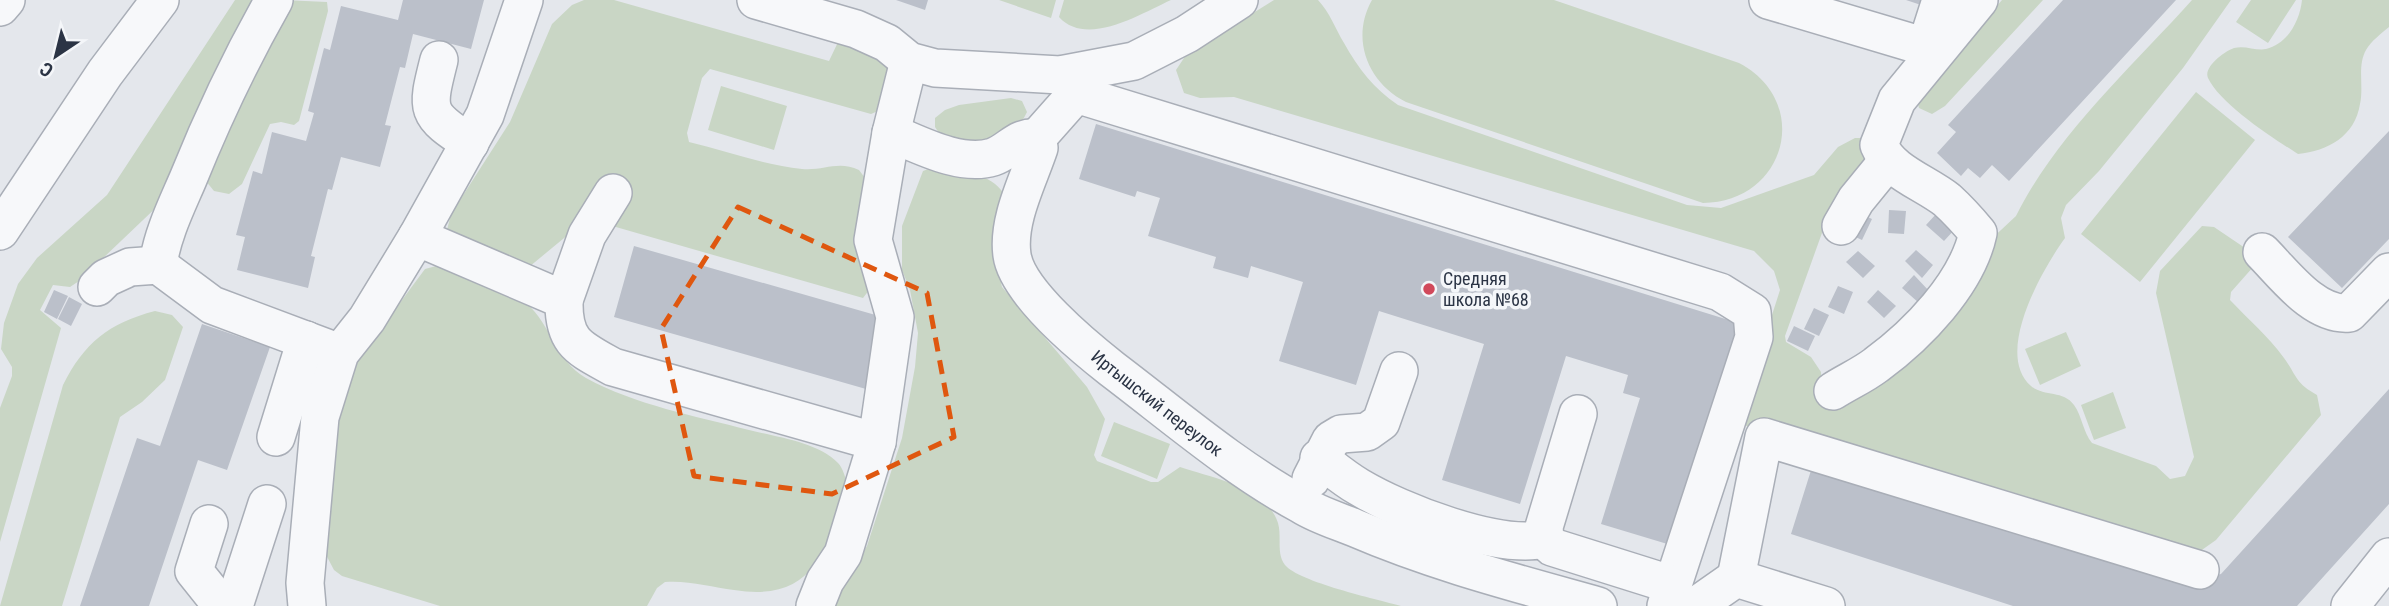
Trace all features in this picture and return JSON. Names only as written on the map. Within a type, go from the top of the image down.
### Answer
[{"type":"street","points":[[0,7],[6,0]]},
{"type":"street","points":[[0,230],[105,72],[160,0]]},
{"type":"street","points":[[158,265],[166,233],[210,125],[235,69],[274,0]]},
{"type":"street","points":[[276,437],[323,346],[367,319],[417,237],[470,143],[492,97],[524,0]]},
{"type":"street","points":[[757,0],[856,29],[887,43],[909,61],[954,71],[1060,75],[1101,70],[1134,61],[1187,34],[1239,0]]},
{"type":"street","points":[[1768,0],[1931,49]]},
{"type":"street","points":[[1931,49],[1941,0]]},
{"type":"street","points":[[1833,391],[1876,366],[1915,329],[1947,294],[1974,250],[1978,233],[1968,220],[1923,183],[1887,162],[1879,145],[1897,100],[1931,49],[1979,0]]},
{"type":"street","points":[[439,60],[430,102],[433,115],[439,123],[470,143]]},
{"type":"street","points":[[816,606],[825,581],[843,554],[877,442],[895,317],[873,240],[891,133],[909,61]]},
{"type":"street","points":[[891,133],[937,152],[975,159],[993,157],[1025,137],[1037,138],[1076,94],[1706,288],[1738,301],[1752,312],[1754,337],[1678,599]]},
{"type":"street","name":"Иртышский переулок","points":[[1037,138],[1039,148],[1012,227],[1012,257],[1022,278],[1052,317],[1094,355],[1248,472],[1303,506],[1447,564],[1598,606]]},
{"type":"street","points":[[1841,226],[1856,200],[1887,162]]},
{"type":"street","points":[[613,193],[587,235],[564,300],[563,326],[581,348],[613,367],[877,442]]},
{"type":"street","points":[[417,237],[564,300]]},
{"type":"street","points":[[2262,252],[2305,294],[2327,311],[2338,314],[2349,313],[2389,272]]},
{"type":"street","points":[[97,287],[106,278],[130,267],[158,265],[212,305],[323,346]]},
{"type":"street","points":[[307,606],[305,583],[320,417],[323,346]]},
{"type":"street","points":[[1303,506],[1319,458],[1331,440],[1341,434],[1376,428],[1381,422],[1399,372]]},
{"type":"street","points":[[1578,414],[1545,527],[1545,539],[1552,547],[1678,599],[1736,578],[1826,606]]},
{"type":"street","points":[[1736,578],[1764,437],[2200,570]]},
{"type":"street","points":[[1319,458],[1357,486],[1398,508],[1496,539],[1531,543],[1545,539]]},
{"type":"street","points":[[234,606],[267,505]]},
{"type":"street","points":[[209,524],[194,571],[222,606]]},
{"type":"street","points":[[2350,606],[2389,557]]},
{"type":"highlighted area","points":[[738,207],[927,293],[954,437],[832,494],[694,476],[661,329]]},
{"type":"green space","points":[[235,0],[267,0],[164,200],[79,281],[70,287],[53,285],[40,310],[61,328],[0,542],[0,408],[12,376],[12,367],[1,349],[4,323],[18,284],[37,258],[107,195]]},
{"type":"green space","points":[[283,0],[327,2],[328,11],[299,121],[294,125],[281,122],[270,124],[242,184],[229,194],[214,191],[205,180]]},
{"type":"green space","points":[[584,0],[614,0],[829,61],[840,38],[890,63],[878,111],[871,114],[710,69],[702,78],[687,133],[689,142],[774,164],[802,169],[844,166],[859,170],[865,178],[873,285],[863,298],[602,223],[575,229],[529,267],[449,239],[447,230],[451,214],[510,122],[552,24],[572,5]]},
{"type":"green space","points":[[999,0],[1056,0],[1051,18]]},
{"type":"green space","points":[[1064,0],[1171,0],[1115,25],[1084,29],[1071,26],[1059,17]]},
{"type":"green space","points":[[1274,0],[1318,0],[1361,69],[1381,92],[1398,105],[1687,205],[1721,208],[1814,175],[1838,147],[1855,138],[1866,138],[1874,155],[1827,219],[1785,336],[1786,342],[1811,357],[1821,372],[1822,397],[2016,216],[2052,157],[2096,103],[2192,0],[2231,0],[2183,68],[2099,171],[2066,205],[2061,218],[2065,238],[2045,269],[2026,310],[2017,353],[2021,371],[2031,386],[2070,400],[2077,409],[2092,443],[2156,466],[2170,479],[2185,476],[2194,457],[2156,293],[2160,271],[2202,226],[2214,227],[2248,250],[2254,266],[2231,292],[2230,300],[2272,343],[2300,383],[2317,395],[2321,415],[2216,540],[2199,552],[1744,425],[1740,415],[1780,290],[1774,271],[1754,251],[1234,97],[1200,98],[1184,93],[1176,70],[1186,55]]},
{"type":"green space","points":[[1372,0],[1554,0],[1739,63],[1762,80],[1776,101],[1782,124],[1780,147],[1770,169],[1754,186],[1731,198],[1703,203],[1406,102],[1382,84],[1366,58],[1363,30]]},
{"type":"green space","points":[[2002,0],[2043,0],[1945,106],[1932,114],[1919,108],[1917,100]]},
{"type":"green space","points":[[2251,0],[2296,0],[2268,43],[2236,22]]},
{"type":"green space","points":[[2302,0],[2389,0],[2389,27],[2371,43],[2363,56],[2360,104],[2352,125],[2338,140],[2329,145],[2298,154],[2235,110],[2214,88],[2207,74],[2216,60],[2234,48],[2266,49],[2281,42],[2296,23]]},
{"type":"green space","points":[[721,86],[787,106],[774,150],[708,130]]},
{"type":"green space","points":[[2196,92],[2255,140],[2140,282],[2081,234]]},
{"type":"green space","points":[[1011,98],[1022,101],[1027,112],[1012,131],[1001,136],[965,140],[941,136],[935,127],[935,118],[945,110],[959,105]]},
{"type":"green space","points":[[939,165],[984,177],[992,181],[1004,194],[994,250],[1002,287],[1087,387],[1105,419],[1094,455],[1097,461],[1151,482],[1158,482],[1180,467],[1251,492],[1272,511],[1278,523],[1280,550],[1285,565],[1306,578],[1401,606],[828,606],[867,546],[902,438],[915,367],[918,333],[910,290],[902,270],[902,226],[923,171]]},
{"type":"green space","points":[[440,265],[527,304],[542,321],[567,362],[586,378],[625,396],[666,409],[796,441],[830,456],[840,465],[847,483],[833,529],[814,565],[801,579],[784,588],[762,592],[665,582],[657,588],[647,606],[440,606],[342,576],[334,570],[324,551],[338,417],[359,358],[425,269]]},
{"type":"green space","points":[[155,311],[172,315],[183,327],[165,380],[142,402],[120,417],[62,606],[0,606],[63,385],[80,357],[100,337],[124,322]]},
{"type":"green space","points":[[2066,332],[2081,366],[2040,385],[2025,349]]},
{"type":"green space","points":[[2113,392],[2126,428],[2094,440],[2081,405]]},
{"type":"green space","points":[[1114,422],[1170,444],[1157,479],[1101,456]]},
{"type":"building","points":[[403,0],[484,0],[471,49],[413,34],[405,68],[400,67],[385,125],[391,126],[380,167],[341,157],[332,190],[328,189],[311,256],[315,257],[308,288],[237,270],[245,237],[236,235],[253,171],[262,174],[272,132],[306,141],[314,113],[308,111],[324,48],[330,50],[341,6],[398,20]]},
{"type":"building","points":[[896,0],[928,0],[925,10]]},
{"type":"building","points":[[1906,0],[1932,0],[1930,8]]},
{"type":"building","points":[[2063,0],[2176,0],[2009,181],[1992,165],[1980,178],[1968,168],[1961,176],[1937,153],[1956,132],[1948,125]]},
{"type":"building","points":[[1096,124],[1748,326],[1674,546],[1601,524],[1640,398],[1623,393],[1628,375],[1566,356],[1520,504],[1442,480],[1484,344],[1379,311],[1356,385],[1279,361],[1303,282],[1251,266],[1248,278],[1213,268],[1216,257],[1148,236],[1160,198],[1137,191],[1135,197],[1079,179]]},
{"type":"building","points":[[2389,131],[2389,239],[2342,288],[2288,237]]},
{"type":"building","points":[[1889,210],[1906,211],[1904,234],[1888,233]]},
{"type":"building","points":[[1857,212],[1872,219],[1862,240],[1847,233]]},
{"type":"building","points":[[1937,213],[1955,229],[1944,241],[1926,225]]},
{"type":"building","points":[[634,246],[886,318],[866,389],[614,317]]},
{"type":"building","points":[[1916,250],[1933,265],[1922,278],[1905,261]]},
{"type":"building","points":[[1858,251],[1875,266],[1863,278],[1846,262]]},
{"type":"building","points":[[1914,275],[1930,292],[1919,303],[1902,288]]},
{"type":"building","points":[[1838,286],[1853,292],[1844,314],[1828,307]]},
{"type":"building","points":[[54,290],[68,296],[57,319],[44,312]]},
{"type":"building","points":[[1878,290],[1896,306],[1884,318],[1867,302]]},
{"type":"building","points":[[69,297],[82,304],[71,326],[58,319]]},
{"type":"building","points":[[1814,308],[1829,315],[1819,336],[1804,329]]},
{"type":"building","points":[[202,324],[270,347],[227,470],[198,460],[149,606],[80,606],[137,438],[160,446]]},
{"type":"building","points":[[1794,326],[1815,336],[1808,351],[1787,341]]},
{"type":"building","points":[[2389,389],[2389,504],[2297,606],[2013,606],[1791,534],[1813,464],[2184,584],[2221,574]]},
{"type":"place","name":"Средняя школа №68","points":[[1429,289]]}]
